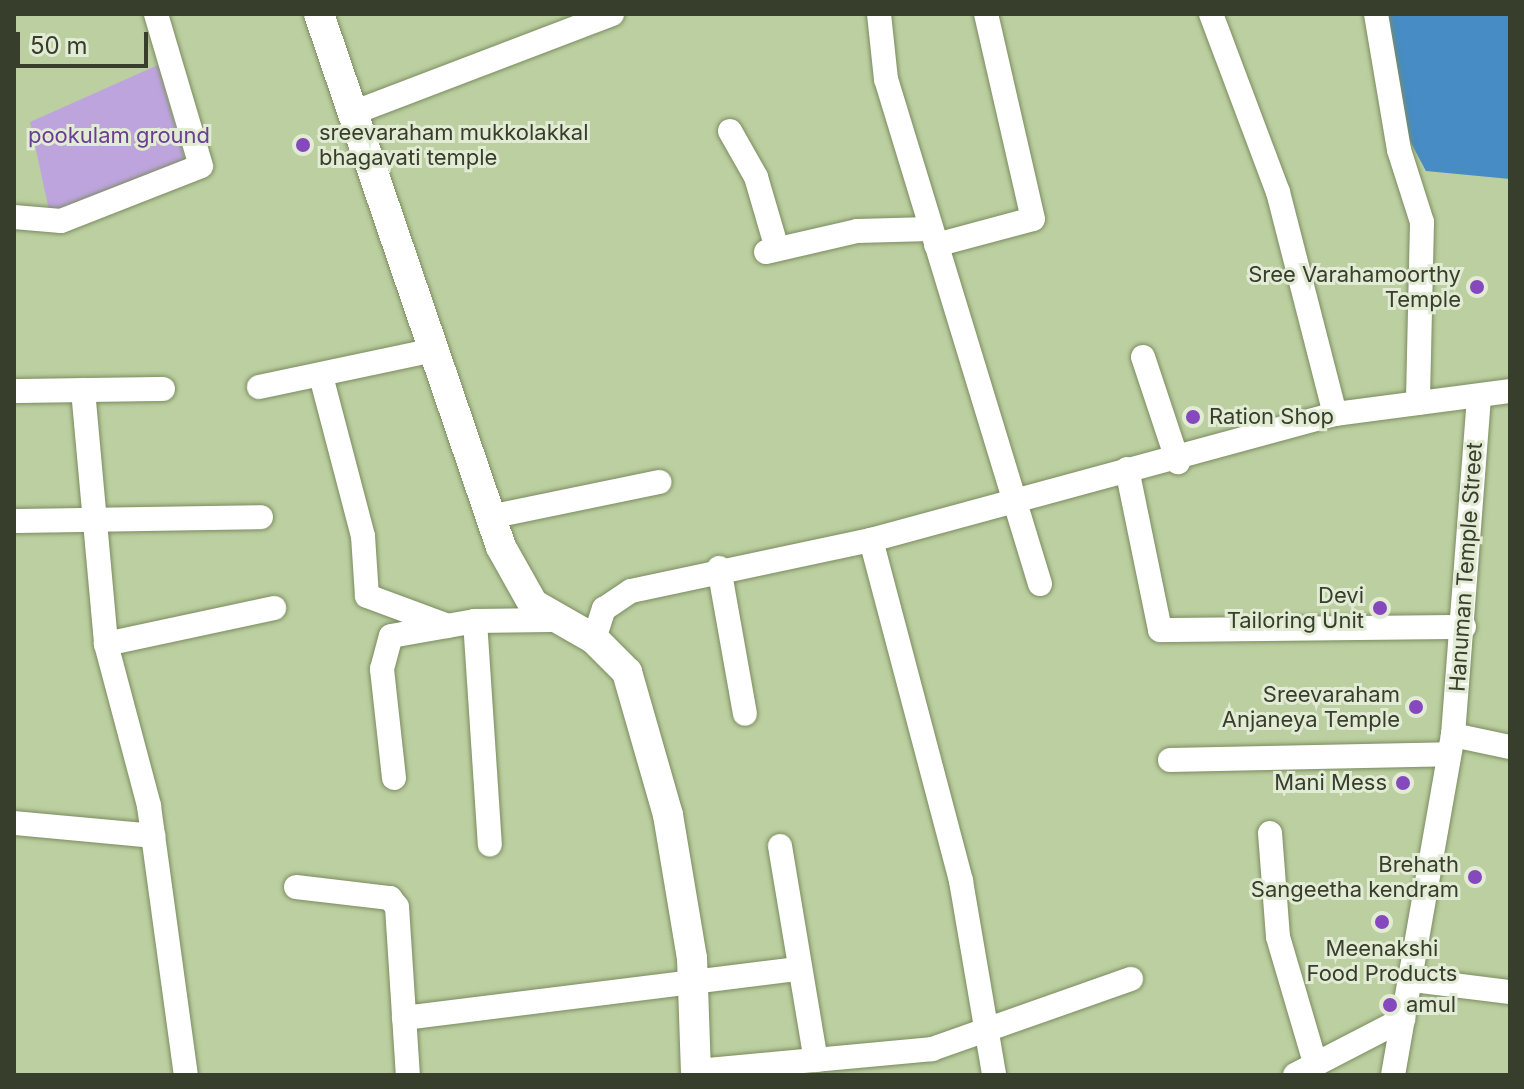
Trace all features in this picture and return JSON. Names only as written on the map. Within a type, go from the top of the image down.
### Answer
[{"type":"main road","points":[[319,14],[358,111],[489,517],[523,590],[550,620],[594,639],[615,655],[631,686],[668,815],[692,977],[696,1073]]},
{"type":"street","points":[[14,217],[61,221],[201,166],[156,14]]},
{"type":"street","points":[[358,111],[612,14]]},
{"type":"street","points":[[879,14],[886,79],[1040,584]]},
{"type":"street","points":[[730,131],[756,177],[772,250],[857,231],[933,237],[1033,219],[986,14]]},
{"type":"street","points":[[1211,14],[1278,192],[1335,414]]},
{"type":"street","points":[[1376,14],[1399,150],[1422,222],[1418,403]]},
{"type":"street","points":[[259,387],[434,350]]},
{"type":"street","points":[[1143,357],[1178,462]]},
{"type":"street","points":[[321,376],[363,536],[367,596],[448,626]]},
{"type":"street","points":[[14,391],[163,389]]},
{"type":"street","points":[[83,390],[106,644],[137,749],[153,836],[186,1075]]},
{"type":"street","points":[[594,639],[612,600],[719,568],[871,540],[1127,469],[1178,462],[1335,414],[1479,398],[1510,391]]},
{"type":"street","name":"Hanuman Temple Street","points":[[1393,1075],[1413,980],[1451,744],[1464,627],[1479,398]]},
{"type":"street","points":[[1127,469],[1160,630],[1464,627]]},
{"type":"street","points":[[489,517],[659,482]]},
{"type":"street","points":[[14,521],[261,517]]},
{"type":"street","points":[[871,540],[961,881],[994,1075]]},
{"type":"street","points":[[719,568],[745,714]]},
{"type":"street","points":[[106,644],[274,608]]},
{"type":"street","points":[[394,778],[385,646],[391,636],[475,621],[550,620]]},
{"type":"street","points":[[475,621],[490,844]]},
{"type":"street","points":[[1170,760],[1451,744],[1510,747]]},
{"type":"street","points":[[14,823],[153,836]]},
{"type":"street","points":[[1270,833],[1278,937],[1305,1069],[1403,1019]]},
{"type":"street","points":[[780,846],[798,969],[816,1060]]},
{"type":"street","points":[[296,887],[390,898],[408,1075]]},
{"type":"street","points":[[404,1018],[692,977],[798,969]]},
{"type":"street","points":[[696,1073],[932,1049],[1131,979]]},
{"type":"street","points":[[1413,980],[1510,992]]},
{"type":"green space","name":"pookulam ground","points":[[158,65],[186,164],[50,215],[30,122]]},
{"type":"water","points":[[1388,14],[1510,14],[1510,179],[1426,171],[1403,128]]},
{"type":"place","name":"sreevaraham mukkolakkal bhagavati temple","points":[[303,145]]},
{"type":"place","name":"Sree Varahamoorthy Temple","points":[[1477,287]]},
{"type":"place","name":"Ration Shop","points":[[1193,417]]},
{"type":"place","name":"Devi Tailoring Unit","points":[[1380,608]]},
{"type":"place","name":"Sreevaraham Anjaneya Temple","points":[[1416,707]]},
{"type":"place","name":"Mani Mess","points":[[1403,783]]},
{"type":"place","name":"Brehath Sangeetha kendram","points":[[1475,877]]},
{"type":"place","name":"Meenakshi Food Products","points":[[1382,922]]},
{"type":"place","name":"amul","points":[[1390,1005]]}]
